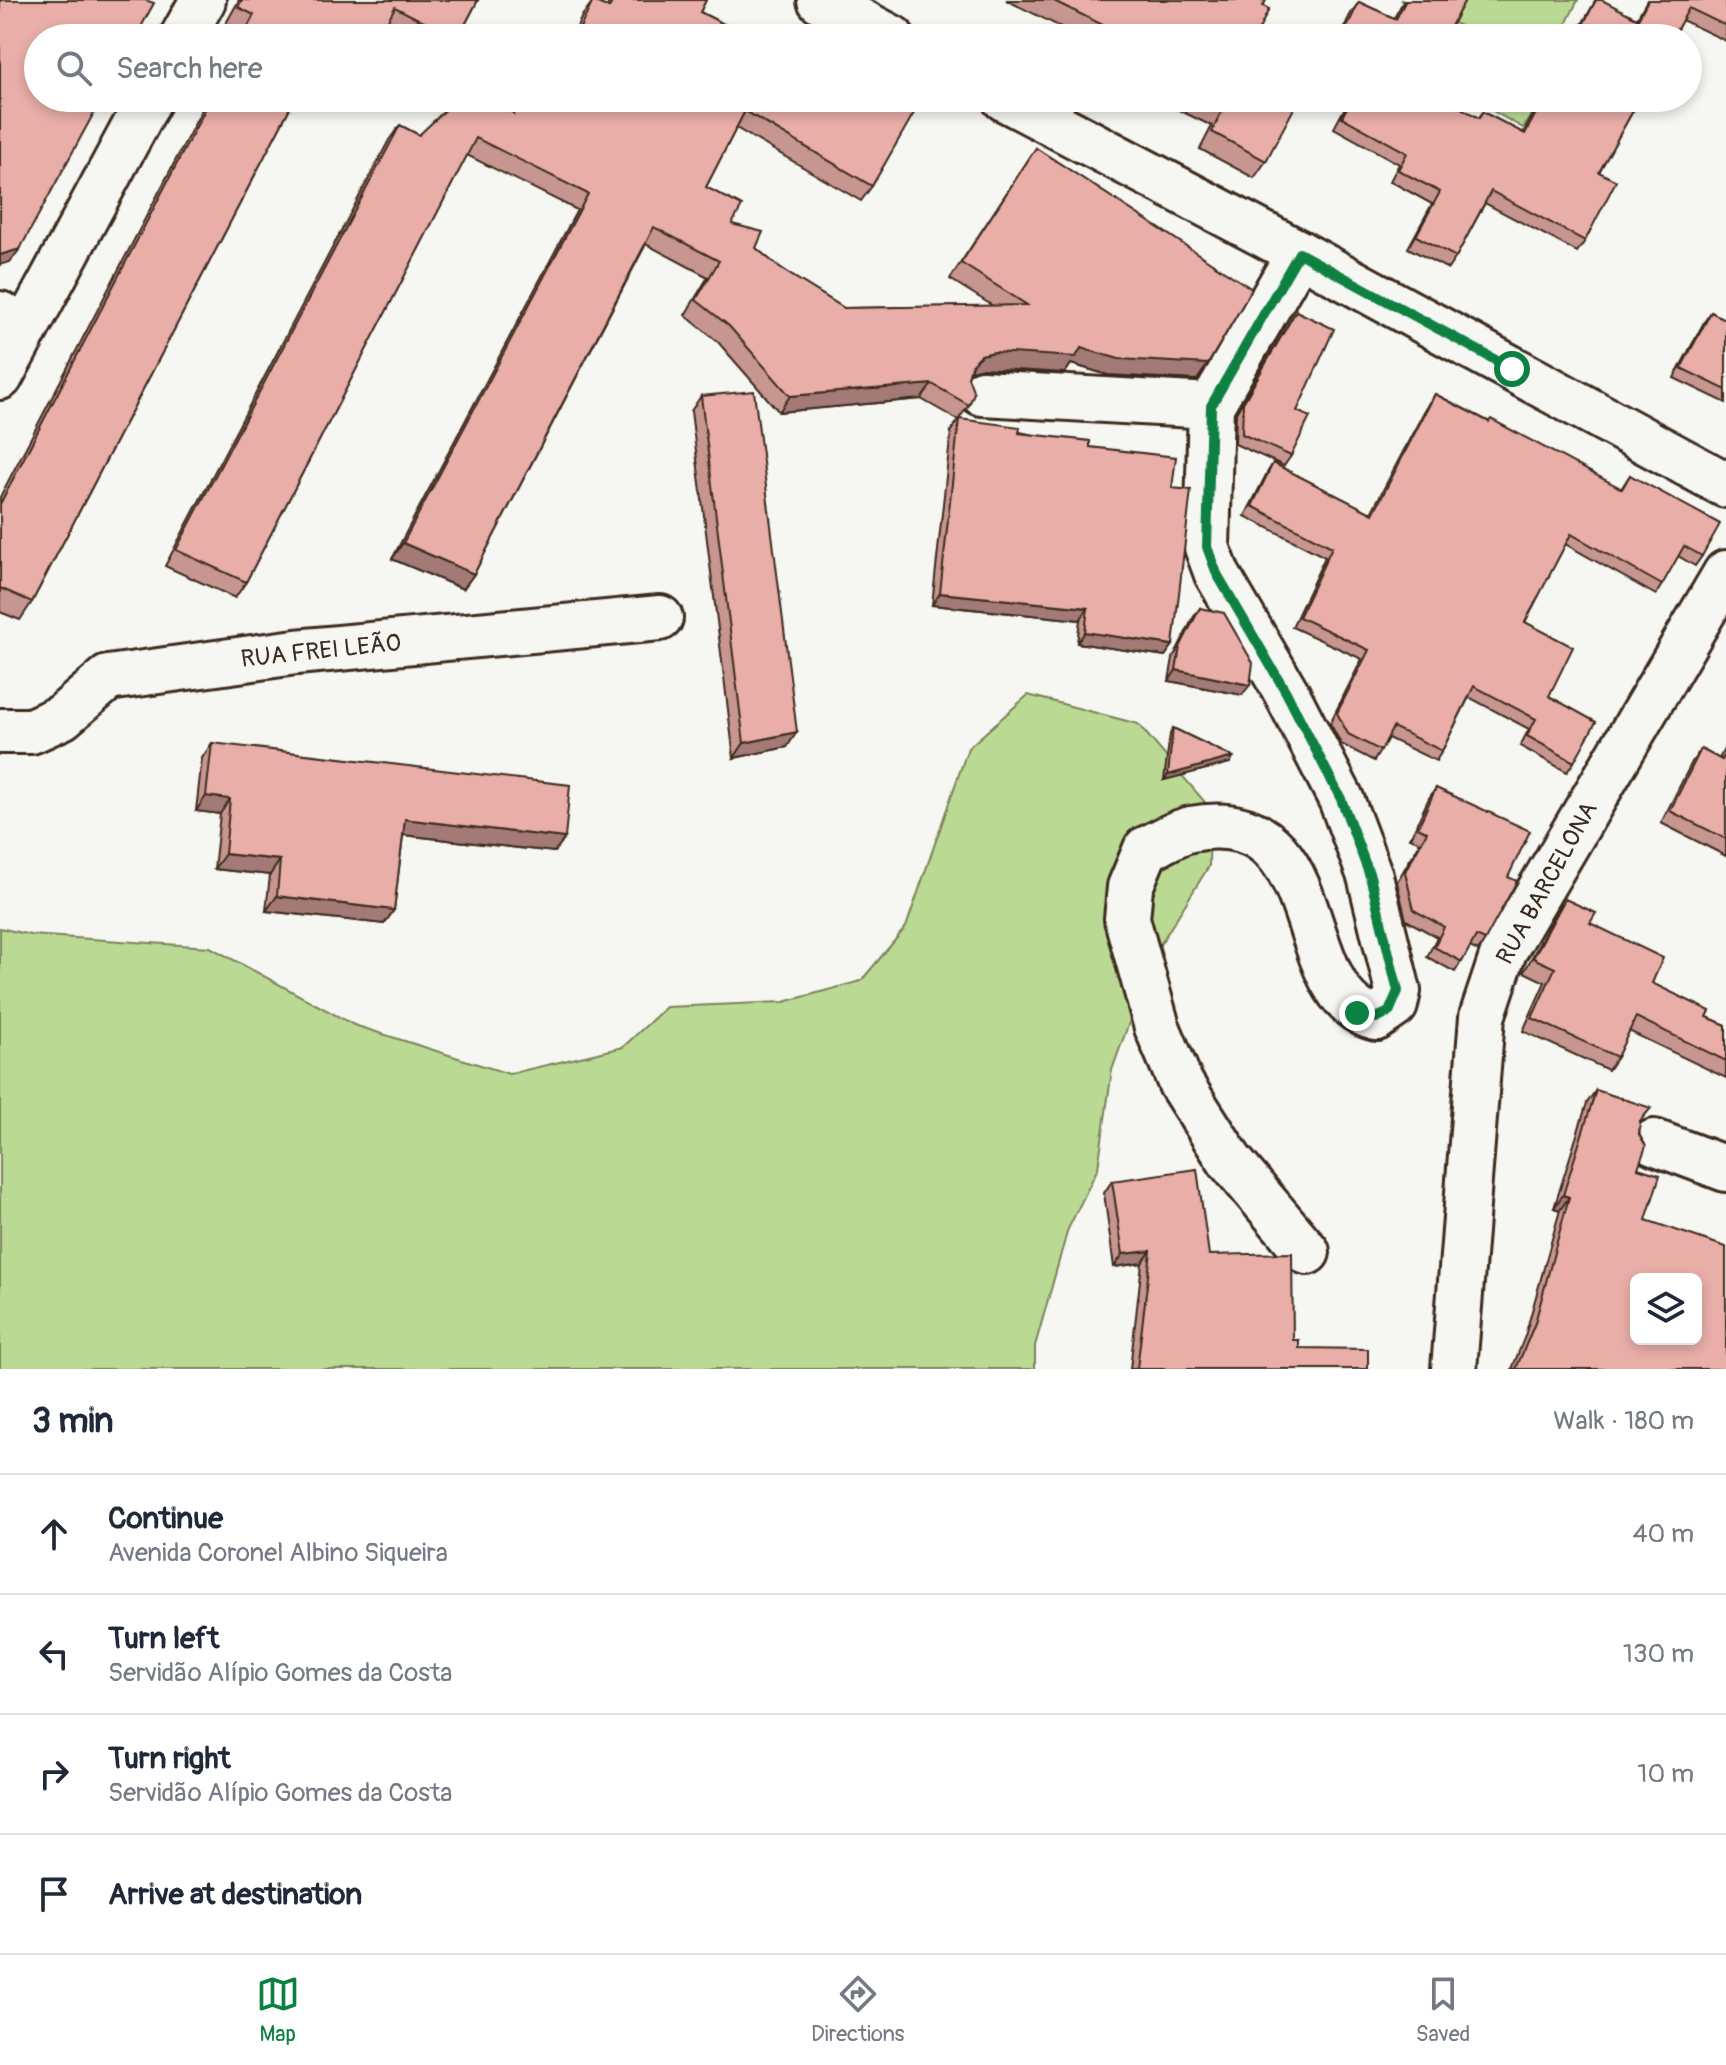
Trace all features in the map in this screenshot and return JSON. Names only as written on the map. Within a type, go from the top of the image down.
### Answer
[{"type":"street","points":[[190,24],[203,0]]},
{"type":"street","points":[[820,0],[865,24]]},
{"type":"street","points":[[0,377],[13,321],[141,112]]},
{"type":"street","points":[[1031,112],[1299,253],[1726,485]]},
{"type":"street","points":[[1299,253],[1211,406],[1207,547],[1217,574],[1286,692],[1341,799],[1370,876],[1398,991],[1395,1005],[1376,1018],[1357,1013],[1322,955],[1295,880],[1275,849],[1255,834],[1232,827],[1189,830],[1146,849],[1130,887],[1127,919],[1157,1027],[1181,1084],[1230,1161],[1307,1252]]},
{"type":"street","points":[[982,393],[1211,406]]},
{"type":"street","name":"RUA BARCELONA","points":[[1454,1369],[1482,1017],[1504,951],[1726,573]]},
{"type":"street","name":"RUA FREI LEÃO","points":[[0,731],[31,731],[62,717],[108,678],[296,652],[660,618]]},
{"type":"street","points":[[1654,1142],[1726,1169]]},
{"type":"green space","points":[[1400,0],[1578,0],[1566,24],[1456,24]]},
{"type":"green space","points":[[1495,112],[1533,112],[1523,128]]},
{"type":"green space","points":[[1028,695],[1138,724],[1210,808],[1209,866],[1153,956],[1112,1070],[1098,1168],[1068,1229],[1035,1346],[1035,1369],[0,1369],[0,928],[30,935],[210,947],[354,1025],[509,1074],[623,1047],[666,1007],[784,1002],[861,981],[906,927],[968,748]]},
{"type":"building","points":[[0,0],[145,0],[154,3],[143,24],[24,24],[24,112],[94,112],[20,249],[0,255]]},
{"type":"building","points":[[242,0],[478,0],[465,24],[428,24],[395,7],[386,24],[249,24],[254,15],[238,7]]},
{"type":"building","points":[[613,0],[706,0],[700,12],[724,24],[582,24],[593,1],[609,8]]},
{"type":"building","points":[[1052,0],[1266,0],[1263,6],[1269,9],[1262,24],[1101,24]]},
{"type":"building","points":[[1406,0],[1465,0],[1452,24],[1348,24],[1359,2],[1396,19]]},
{"type":"building","points":[[1596,0],[1602,0],[1638,19],[1648,0],[1726,0],[1726,26],[1689,8],[1680,24],[1583,24]]},
{"type":"building","points":[[204,112],[288,112],[32,602],[0,588],[0,504]]},
{"type":"building","points":[[443,112],[744,112],[706,187],[742,206],[732,224],[763,232],[756,248],[781,269],[844,308],[1027,305],[961,263],[1036,148],[1252,289],[1208,364],[1119,359],[1081,348],[1076,357],[994,352],[981,355],[972,364],[968,377],[974,393],[969,405],[932,384],[790,396],[729,326],[696,300],[719,261],[654,227],[474,574],[403,543],[588,194],[476,138],[246,582],[176,550],[400,125],[419,135]]},
{"type":"building","points":[[747,112],[915,112],[872,186]]},
{"type":"building","points":[[1222,112],[1292,112],[1266,161],[1212,132]]},
{"type":"building","points":[[1345,112],[1468,112],[1479,118],[1483,112],[1525,134],[1537,112],[1632,112],[1599,172],[1616,181],[1585,241],[1491,191],[1456,257],[1416,236],[1440,192],[1398,170],[1407,153],[1342,117]]},
{"type":"building","points":[[1296,311],[1334,329],[1297,411],[1310,417],[1291,456],[1242,434],[1243,403]]},
{"type":"building","points":[[1711,312],[1726,320],[1726,390],[1681,368]]},
{"type":"building","points":[[754,391],[797,732],[744,743],[701,396]]},
{"type":"building","points":[[1435,394],[1489,422],[1491,419],[1622,489],[1630,475],[1720,524],[1702,556],[1684,546],[1662,585],[1571,534],[1525,622],[1573,647],[1549,696],[1596,722],[1574,762],[1527,736],[1536,719],[1474,686],[1442,751],[1393,727],[1381,751],[1348,734],[1337,713],[1369,650],[1299,617],[1332,547],[1252,506],[1273,463],[1373,514]]},
{"type":"building","points":[[959,419],[1020,427],[1019,433],[1090,441],[1090,447],[1176,457],[1172,488],[1191,490],[1173,645],[1085,632],[1088,608],[940,593]]},
{"type":"building","points":[[1200,608],[1224,613],[1253,663],[1250,685],[1176,670],[1180,647]]},
{"type":"building","points":[[1173,728],[1233,757],[1168,775]]},
{"type":"building","points":[[212,743],[570,785],[565,838],[405,819],[394,910],[277,896],[280,860],[225,854],[230,799],[206,796]]},
{"type":"building","points":[[1701,749],[1722,760],[1726,751],[1726,839],[1670,811]]},
{"type":"building","points":[[1436,788],[1530,831],[1508,877],[1517,881],[1485,940],[1476,936],[1462,962],[1434,947],[1444,927],[1414,910],[1405,872],[1427,832],[1418,827]]},
{"type":"building","points":[[1565,899],[1596,913],[1590,923],[1663,958],[1652,983],[1710,1011],[1707,1017],[1726,1025],[1726,1061],[1636,1017],[1617,1057],[1532,1018],[1555,968],[1533,958]]},
{"type":"building","points":[[1596,1090],[1651,1108],[1640,1121],[1639,1134],[1646,1146],[1638,1168],[1660,1175],[1646,1220],[1726,1247],[1726,1369],[1516,1369],[1535,1323],[1569,1197],[1563,1195]]},
{"type":"building","points":[[1197,1169],[1209,1255],[1292,1253],[1293,1340],[1299,1340],[1299,1348],[1368,1349],[1368,1369],[1137,1369],[1151,1251],[1123,1254],[1112,1181]]},
{"type":"route","points":[[1357,1013],[1376,1018],[1389,1012],[1395,1005],[1398,991],[1370,876],[1341,799],[1286,692],[1217,574],[1207,547],[1211,406],[1299,253],[1512,369]]}]
